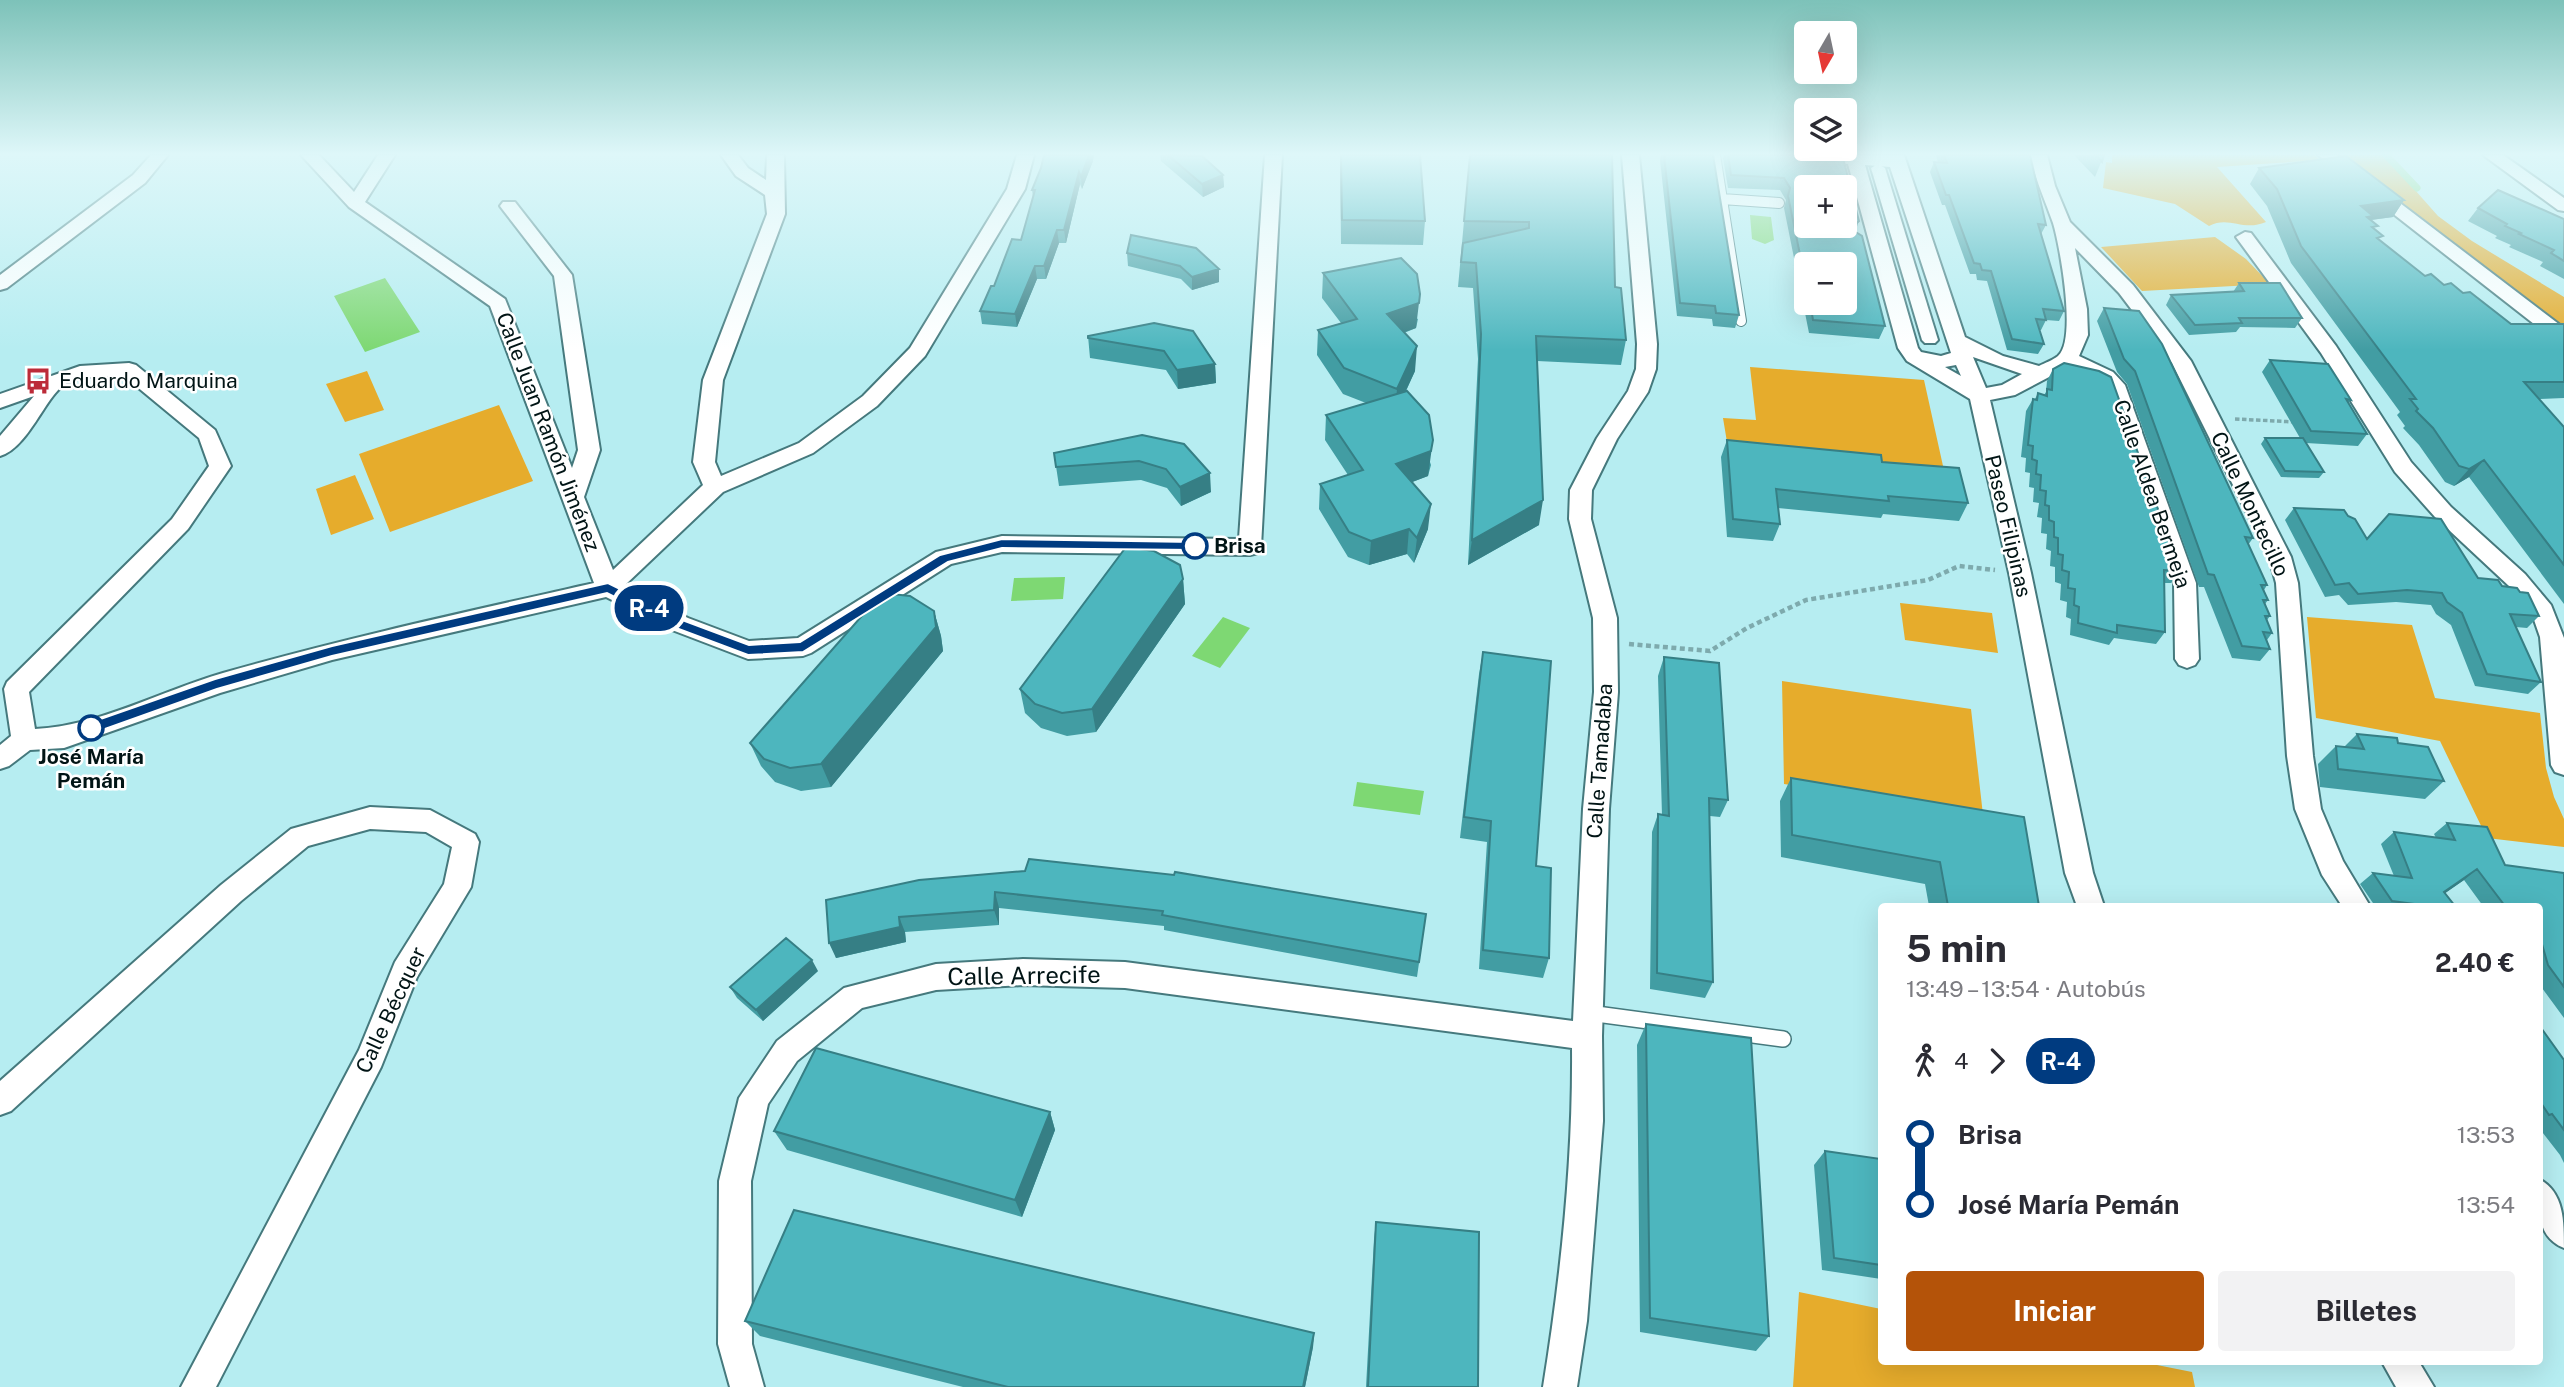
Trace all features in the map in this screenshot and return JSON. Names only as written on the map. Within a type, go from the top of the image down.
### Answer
[{"type":"street","points":[[0,284],[86,220]]},
{"type":"street","name":"Calle Juan Ramón Jiménez","points":[[379,220],[498,303],[608,588]]},
{"type":"street","points":[[520,220],[564,275],[589,450],[573,497]]},
{"type":"street","points":[[715,487],[704,462],[713,380],[774,220]]},
{"type":"street","points":[[0,759],[24,740],[64,738],[215,685],[332,651],[608,588],[715,487],[806,448],[870,401],[918,352],[997,220]]},
{"type":"street","points":[[608,588],[680,624],[748,650],[803,647],[944,558],[1002,544],[1250,547],[1270,220]]},
{"type":"street","name":"Calle Tamadaba","points":[[1560,1387],[1570,1321],[1588,1121],[1587,1024],[1596,808],[1606,692],[1606,642],[1596,574],[1580,519],[1581,490],[1607,438],[1638,392],[1646,369],[1647,344],[1636,220]]},
{"type":"street","points":[[1868,220],[1872,242],[1903,338],[1914,357],[1979,396],[2008,390],[2068,359],[2078,335],[2077,309],[2061,220]]},
{"type":"street","points":[[1894,220],[1930,340]]},
{"type":"street","name":"Paseo Filipinas","points":[[1917,220],[1960,349],[1979,396],[2020,573],[2079,873],[2090,903]]},
{"type":"street","points":[[2410,220],[2564,338]]},
{"type":"street","name":"Calle Montecillo","points":[[2063,224],[2126,289],[2171,346],[2280,557],[2287,583],[2300,756],[2308,809],[2332,867],[2355,903]]},
{"type":"street","points":[[2245,237],[2329,350],[2403,467],[2443,512],[2517,580],[2543,611],[2553,637],[2564,765]]},
{"type":"street","points":[[1914,357],[1941,362],[1960,349],[2040,373]]},
{"type":"street","name":"Calle Aldea Bermeja","points":[[2068,359],[2106,377],[2115,385],[2185,583],[2187,659]]},
{"type":"street","points":[[0,401],[80,372],[129,369],[208,435],[220,466],[180,524],[16,689],[24,740]]},
{"type":"street","points":[[0,449],[22,426],[57,380]]},
{"type":"street","name":"Calle Bécquer","points":[[0,1101],[230,893],[300,837],[370,818],[430,821],[466,842],[457,887],[405,971],[371,1056],[198,1387]]},
{"type":"street","name":"Calle Arrecife","points":[[747,1387],[734,1344],[735,1181],[754,1098],[787,1051],[854,997],[936,977],[1023,972],[1125,975],[1587,1024]]},
{"type":"street","points":[[2543,1201],[2564,1232]]},
{"type":"street","points":[[2401,1365],[2417,1387]]},
{"type":"lane","points":[[1725,220],[1741,321]]},
{"type":"lane","points":[[1587,1024],[1783,1039]]},
{"type":"path","points":[[2209,418],[2306,422]]},
{"type":"path","points":[[1606,642],[1710,650],[1747,628],[1806,600],[1928,580],[1959,566],[2020,573]]},
{"type":"shaded area","points":[[1750,220],[1771,220],[1774,240],[1765,244],[1752,239]]},
{"type":"shaded area","points":[[2199,220],[2264,220],[2266,222],[2250,225],[2223,222],[2209,226]]},
{"type":"shaded area","points":[[2421,220],[2443,220],[2472,241],[2564,297],[2564,330]]},
{"type":"shaded area","points":[[2215,237],[2246,259],[2270,284],[2142,291],[2101,247]]},
{"type":"shaded area","points":[[385,278],[420,332],[365,352],[334,296]]},
{"type":"shaded area","points":[[1750,367],[1924,380],[1945,475],[1729,454],[1723,418],[1756,420]]},
{"type":"shaded area","points":[[367,371],[384,410],[345,422],[326,384]]},
{"type":"shaded area","points":[[499,405],[533,481],[390,532],[359,454]]},
{"type":"shaded area","points":[[355,475],[374,519],[331,535],[316,489]]},
{"type":"shaded area","points":[[1065,577],[1063,599],[1011,601],[1014,578]]},
{"type":"shaded area","points":[[1900,603],[1992,613],[1998,653],[1905,640]]},
{"type":"shaded area","points":[[1223,617],[1250,628],[1220,668],[1192,656]]},
{"type":"shaded area","points":[[2307,617],[2412,625],[2435,698],[2540,713],[2546,768],[2554,797],[2564,819],[2564,847],[2487,838],[2440,741],[2316,718]]},
{"type":"shaded area","points":[[1782,681],[1971,709],[1983,815],[1784,784]]},
{"type":"shaded area","points":[[1357,782],[1424,791],[1420,815],[1353,806]]},
{"type":"shaded area","points":[[1799,1292],[1878,1308],[1878,1365],[2157,1365],[2192,1372],[2195,1387],[1793,1387]]},
{"type":"building","points":[[1027,220],[1067,220],[1064,230],[1057,230],[1044,266],[1035,266],[1015,314],[980,311],[991,286],[994,286],[1012,239],[1021,240]]},
{"type":"building","points":[[1342,220],[1425,220],[1425,221]]},
{"type":"building","points":[[1613,220],[1615,287],[1621,288],[1626,340],[1536,336],[1543,500],[1472,540],[1481,334],[1476,263],[1461,262],[1463,243],[1529,228],[1529,222],[1464,221]]},
{"type":"building","points":[[1671,220],[1724,220],[1739,315],[1716,313],[1715,306],[1680,303]]},
{"type":"building","points":[[1958,220],[2045,220],[2046,225],[2038,224],[2064,311],[2043,309],[2046,320],[2036,319],[2044,344],[2012,339],[1991,271],[1982,270],[1980,264],[1974,263]]},
{"type":"building","points":[[2290,220],[2370,220],[2378,226],[2372,227],[2383,236],[2377,238],[2425,276],[2431,274],[2444,285],[2451,283],[2463,293],[2470,292],[2511,324],[2564,324],[2564,382],[2524,382],[2564,427],[2564,565],[2484,460],[2469,469],[2459,466],[2433,428],[2416,411],[2418,409],[2410,399],[2416,399],[2301,246]]},
{"type":"building","points":[[2499,220],[2564,220],[2564,261],[2551,253],[2554,250],[2519,234],[2521,233],[2505,226],[2507,224]]},
{"type":"building","points":[[1857,233],[1862,236],[1885,326],[1813,320],[1812,315],[1857,315],[1857,252],[1799,252],[1797,238],[1857,238]]},
{"type":"building","points":[[1131,235],[1196,248],[1219,269],[1192,277],[1180,266],[1127,253]]},
{"type":"building","points":[[1401,258],[1417,274],[1420,294],[1419,303],[1387,314],[1417,346],[1397,389],[1344,368],[1318,330],[1357,319],[1323,273]]},
{"type":"building","points":[[2239,283],[2280,283],[2302,318],[2239,318],[2242,323],[2195,325],[2171,295],[2244,291]]},
{"type":"building","points":[[2104,308],[2139,311],[2162,344],[2253,538],[2245,537],[2267,585],[2261,585],[2268,600],[2263,600],[2270,616],[2265,616],[2272,633],[2263,632],[2270,649],[2242,646],[2214,575],[2208,574],[2135,371],[2124,359]]},
{"type":"building","points":[[1154,323],[1193,331],[1215,364],[1177,370],[1164,351],[1088,338]]},
{"type":"building","points":[[2270,360],[2328,364],[2351,400],[2346,399],[2367,434],[2311,431]]},
{"type":"building","points":[[2064,363],[2099,371],[2111,377],[2180,571],[2164,570],[2165,632],[2117,625],[2117,633],[2078,623],[2079,607],[2074,605],[2075,589],[2068,588],[2069,572],[2062,570],[2063,555],[2058,554],[2054,522],[2049,520],[2049,506],[2045,505],[2046,491],[2040,490],[2041,475],[2036,474],[2037,461],[2032,459],[2033,446],[2028,445],[2033,399],[2037,400],[2038,393],[2047,396],[2047,389],[2052,390],[2053,369]]},
{"type":"building","points":[[1407,391],[1429,415],[1433,440],[1431,451],[1396,464],[1431,504],[1417,538],[1409,529],[1371,541],[1349,532],[1320,484],[1363,470],[1326,415]]},
{"type":"building","points":[[1142,435],[1184,444],[1210,473],[1180,487],[1166,469],[1139,461],[1056,467],[1054,453]]},
{"type":"building","points":[[2265,438],[2303,438],[2324,472],[2285,471]]},
{"type":"building","points":[[1727,440],[1881,455],[1882,462],[1959,468],[1968,503],[1888,496],[1889,501],[1776,489],[1780,524],[1733,519]]},
{"type":"building","points":[[2294,508],[2344,510],[2348,516],[2355,519],[2367,539],[2389,514],[2441,519],[2478,578],[2498,580],[2502,586],[2528,593],[2539,616],[2510,614],[2541,682],[2487,674],[2462,613],[2447,602],[2442,593],[2407,590],[2358,594],[2349,583],[2335,585]]},
{"type":"building","points":[[1126,547],[1154,551],[1180,565],[1183,579],[1092,709],[1062,713],[1035,704],[1020,689]]},
{"type":"building","points":[[882,593],[910,596],[934,611],[936,627],[821,764],[790,768],[764,759],[750,743]]},
{"type":"building","points":[[1483,652],[1551,661],[1536,866],[1551,868],[1549,958],[1483,950],[1491,821],[1464,817]]},
{"type":"building","points":[[1664,657],[1719,663],[1728,800],[1709,798],[1713,982],[1657,973],[1658,814],[1669,816]]},
{"type":"building","points":[[2357,734],[2397,738],[2398,743],[2428,747],[2444,781],[2338,769],[2336,746],[2364,749]]},
{"type":"building","points":[[1791,778],[2024,817],[2038,903],[1947,903],[1940,862],[1792,835]]},
{"type":"building","points":[[2447,823],[2487,827],[2505,865],[2564,873],[2564,987],[2548,965],[2543,948],[2543,903],[2503,903],[2477,869],[2444,892],[2453,903],[2392,901],[2373,873],[2412,878],[2394,832],[2455,840]]},
{"type":"building","points":[[1029,859],[1174,875],[1175,872],[1426,914],[1419,962],[1162,915],[1163,911],[995,892],[994,910],[899,917],[900,927],[829,943],[826,900],[919,880],[1025,871]]},
{"type":"building","points":[[786,938],[812,960],[756,1010],[730,987]]},
{"type":"building","points":[[1646,1024],[1751,1038],[1769,1336],[1650,1318]]},
{"type":"building","points":[[2543,1031],[2564,1060],[2564,1130],[2552,1114],[2549,1115],[2543,1106]]},
{"type":"building","points":[[816,1048],[1050,1112],[1015,1200],[774,1131]]},
{"type":"building","points":[[1825,1151],[1878,1159],[1878,1265],[1834,1258]]},
{"type":"building","points":[[794,1210],[1314,1333],[1303,1387],[1008,1387],[745,1321]]},
{"type":"building","points":[[1376,1222],[1479,1232],[1478,1387],[1368,1387]]},
{"type":"bus line","name":"R-4","points":[[91,728],[215,685],[332,651],[608,588],[680,624],[748,650],[803,647],[944,558],[1002,544],[1195,546]]},
{"type":"place","name":"Eduardo Marquina","points":[[38,381]]},
{"type":"place","name":"Brisa","points":[[1195,546]]},
{"type":"place","name":"José María Pemán","points":[[91,728]]}]
